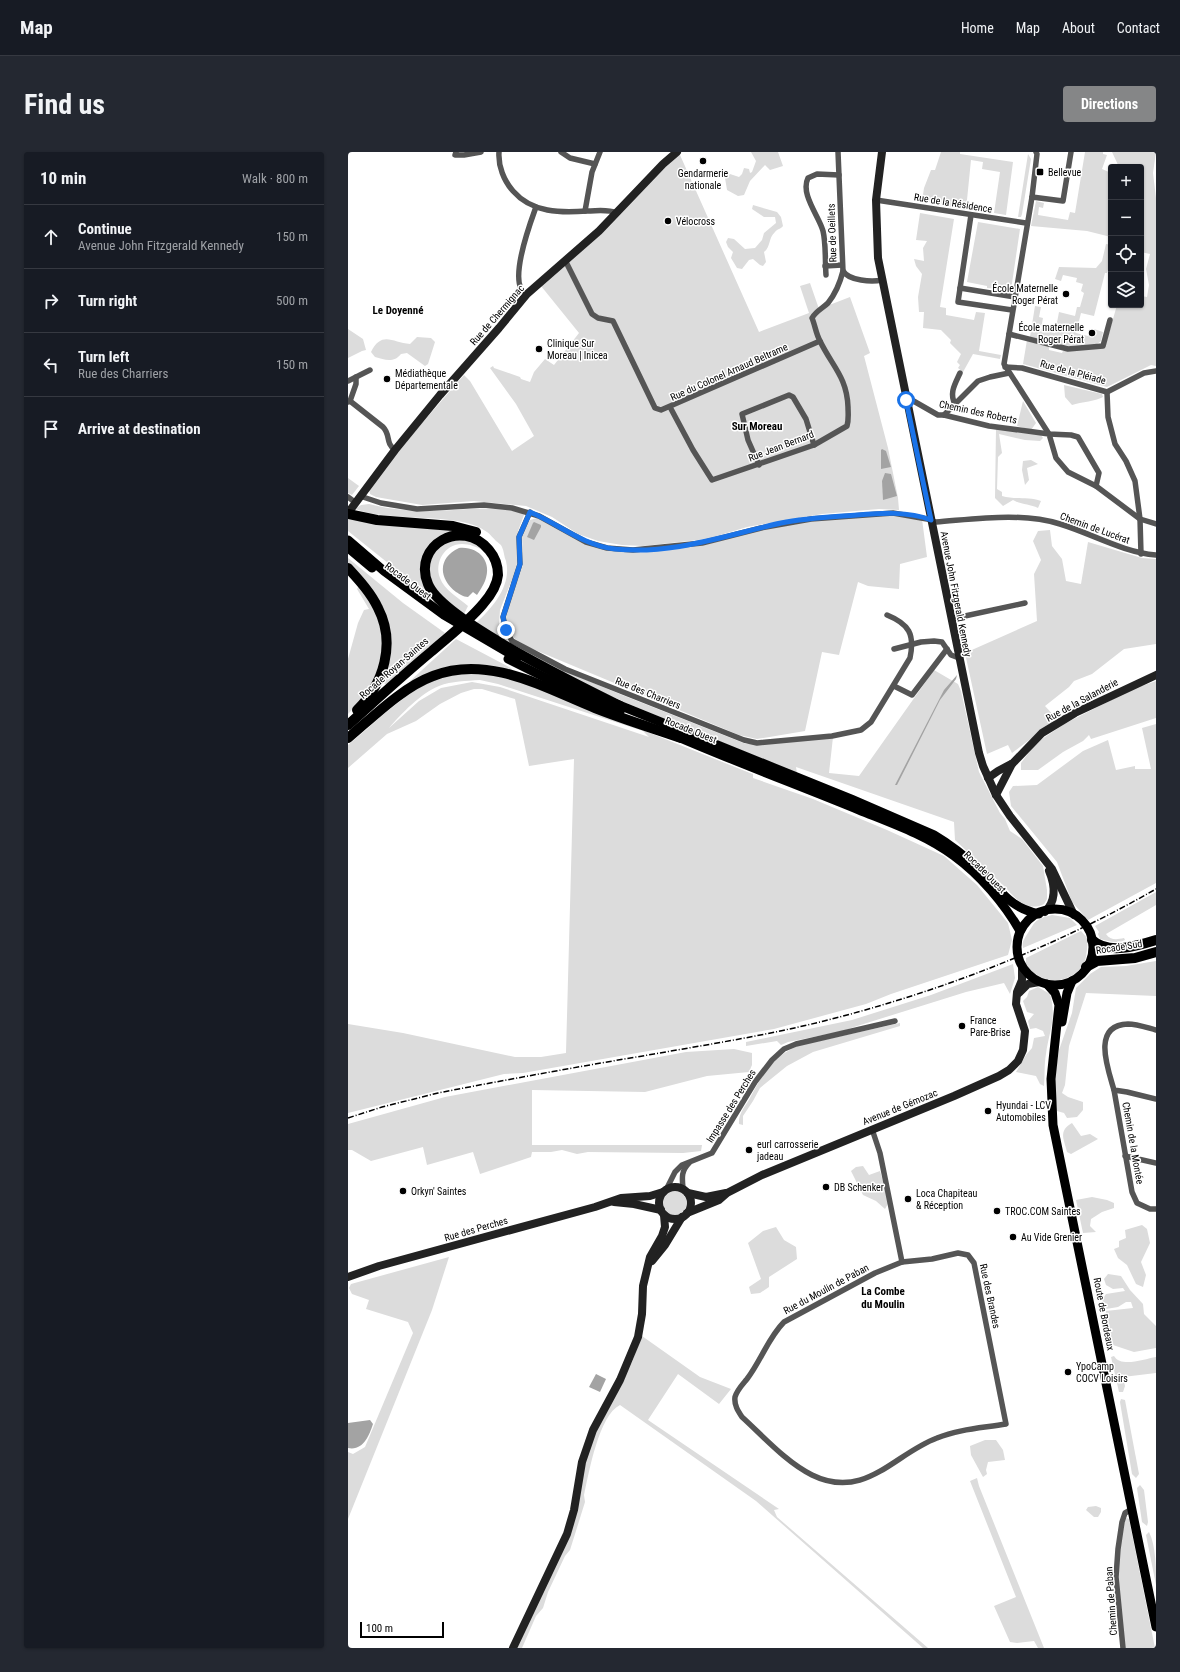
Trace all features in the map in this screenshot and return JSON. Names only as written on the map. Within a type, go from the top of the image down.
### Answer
[{"type":"highway","name":"Rocade Royan-Saintes","points":[[348,731],[475,621],[495,596],[502,582],[503,573],[501,561],[495,548],[486,539],[467,529],[453,526],[377,520],[354,508]]},
{"type":"highway","name":"Rocade Royan-Saintes","points":[[348,725],[456,630],[484,604],[494,587],[498,575],[496,561],[492,553],[480,541],[472,537],[458,535],[446,538],[437,544],[429,554],[425,565],[426,580],[431,591],[444,604],[481,637],[620,706]]},
{"type":"highway","points":[[348,568],[378,607],[385,627],[387,648],[386,659],[378,682],[359,707],[348,718]]},
{"type":"highway","points":[[348,738],[399,696],[416,685],[432,676],[450,670],[471,668],[498,671],[515,676],[614,715],[681,738]]},
{"type":"highway","name":"Rocade Sud","points":[[1092,940],[1096,943],[1111,948],[1133,946],[1156,940]]},
{"type":"highway","name":"Rocade Sud","points":[[1086,967],[1098,961],[1136,958],[1156,952]]},
{"type":"main road","name":"Rue de Chermignac","points":[[354,508],[395,450],[527,294],[599,231],[663,164],[677,152]]},
{"type":"main road","name":"Avenue John Fitzgerald Kennedy","points":[[882,152],[876,200],[877,240],[882,280],[959,658],[983,766],[996,795],[1010,816],[1052,869],[1075,916]]},
{"type":"main road","name":"Rocade Ouest","points":[[348,540],[442,617]]},
{"type":"main road","name":"Rocade Ouest","points":[[348,548],[398,589],[442,617],[481,637],[535,673],[572,691],[681,738],[894,825],[940,846],[966,866],[983,882],[1008,913],[1020,931]]},
{"type":"main road","name":"Rue de la Salanderie","points":[[989,781],[998,771],[1013,764],[1042,733],[1075,713],[1156,675]]},
{"type":"main road","name":"Rocade Ouest","points":[[620,706],[893,816],[947,843],[967,858],[1009,902],[1024,910],[1042,913]]},
{"type":"main road","points":[[996,795],[1013,764]]},
{"type":"main road","points":[[983,766],[998,771]]},
{"type":"main road","points":[[989,781],[1003,780]]},
{"type":"main road","name":"Avenue John Fitzgerald Kennedy","points":[[1038,850],[1050,874],[1054,888],[1053,901],[1042,913]]},
{"type":"main road","points":[[1061,910],[1075,916],[1084,924],[1092,940],[1093,948],[1091,958],[1086,967],[1072,981],[1060,985],[1032,982],[1025,986],[1016,999],[1022,980],[1022,968],[1017,944],[1020,931],[1026,922],[1042,913],[1061,910]]},
{"type":"main road","points":[[1022,968],[1043,983]]},
{"type":"main road","name":"Route de Bordeaux","points":[[1054,1050],[1065,1009],[1067,993],[1072,981]]},
{"type":"main road","name":"Route de Bordeaux","points":[[1043,983],[1055,993],[1059,1006],[1051,1079],[1053,1125],[1156,1627]]},
{"type":"main road","name":"Avenue de Gémozac","points":[[684,1215],[719,1200],[727,1193],[762,1175],[954,1096],[1009,1070],[1018,1061],[1023,1050],[1025,1031],[1017,1008],[1016,999]]},
{"type":"main road","points":[[513,1648],[567,1534],[574,1510],[582,1462],[588,1443],[628,1362],[638,1337],[642,1314],[643,1286],[648,1266],[650,1258],[662,1236],[665,1227],[659,1201],[665,1190],[678,1187],[685,1191],[691,1203],[665,1245],[648,1266]]},
{"type":"main road","name":"Rue des Perches","points":[[348,1276],[621,1198],[650,1196],[665,1190]]},
{"type":"main road","name":"Avenue de Gémozac","points":[[685,1191],[706,1197],[727,1193]]},
{"type":"main road","name":"Rue des Perches","points":[[610,1202],[634,1204],[662,1212]]},
{"type":"main road","points":[[662,1212],[673,1218],[684,1215]]},
{"type":"street","points":[[456,153],[464,155],[481,152]]},
{"type":"street","points":[[499,152],[501,170],[509,186],[523,200],[536,207],[559,212],[606,210],[617,213]]},
{"type":"street","points":[[561,152],[570,158],[595,164]]},
{"type":"street","points":[[585,211],[590,183],[600,152]]},
{"type":"street","name":"Rue de Oeillets","points":[[838,152],[843,271],[848,277],[876,281],[882,280]]},
{"type":"street","points":[[1032,197],[1063,201],[1071,152]]},
{"type":"street","points":[[1005,367],[1004,364],[1012,310],[1026,223],[1032,197],[1038,153]]},
{"type":"street","points":[[826,275],[823,230],[811,203],[806,183],[808,178],[817,174],[839,175]]},
{"type":"street","name":"Rue de la Résidence","points":[[876,200],[1026,223]]},
{"type":"street","points":[[527,294],[524,293],[521,287],[520,265],[525,238],[536,207]]},
{"type":"street","points":[[971,215],[958,302],[1012,310]]},
{"type":"street","name":"Rue du Colonel Arnaud Beltrame","points":[[565,260],[592,314],[598,318],[613,321],[655,408],[661,410],[820,341]]},
{"type":"street","points":[[825,266],[842,265]]},
{"type":"street","name":"Rue Jean Bernard","points":[[670,407],[693,450],[712,480],[814,445],[847,426],[848,399],[844,385],[838,370],[820,341],[812,318],[814,314],[828,303],[837,291],[843,271]]},
{"type":"street","points":[[960,288],[1015,297]]},
{"type":"street","points":[[1009,334],[1068,349],[1103,346],[1110,320]]},
{"type":"street","name":"Chemin des Roberts","points":[[1005,367],[1049,434],[1056,458],[1068,472],[1096,486],[1140,519],[1156,524]]},
{"type":"street","name":"Rue de la Pléiade","points":[[1005,367],[1022,368],[1107,392],[1144,373],[1156,372]]},
{"type":"street","points":[[348,380],[370,370]]},
{"type":"street","points":[[955,404],[952,398],[952,393],[960,373]]},
{"type":"street","points":[[944,415],[978,381],[1009,373]]},
{"type":"street","points":[[356,377],[356,384],[349,402],[386,430],[389,445],[395,450]]},
{"type":"street","points":[[1107,392],[1108,417],[1115,444],[1126,461],[1135,482],[1140,519],[1141,554]]},
{"type":"street","points":[[759,465],[748,440],[742,414],[790,395],[793,397],[806,418],[814,445]]},
{"type":"street","name":"Chemin des Roberts","points":[[906,400],[910,399],[938,415],[944,415],[989,426],[1078,437],[1099,473],[1096,486]]},
{"type":"street","name":"Chemin de Lucérat","points":[[348,497],[354,508],[381,503],[412,508],[484,505],[512,508],[530,512],[586,542],[608,548],[633,550],[680,547],[761,528],[811,519],[893,513],[936,522],[995,518],[1030,518],[1060,524],[1141,554],[1156,555]]},
{"type":"street","name":"Rue des Charriers","points":[[530,512],[519,537],[520,564],[503,617],[506,630],[512,641],[565,668],[744,740],[757,743],[832,736],[861,730],[871,722],[894,686],[910,658],[912,644]]},
{"type":"street","points":[[951,619],[1025,603]]},
{"type":"street","points":[[887,615],[903,623],[908,629],[912,644]]},
{"type":"street","points":[[894,649],[912,644],[934,641],[942,642],[951,655],[959,658]]},
{"type":"street","points":[[894,686],[912,695],[946,649]]},
{"type":"street","name":"Impasse des Perches","points":[[665,1190],[675,1172],[682,1165],[712,1153],[755,1082],[772,1060],[784,1049],[796,1044],[895,1021]]},
{"type":"street","name":"Chemin de la Montée","points":[[1156,1030],[1129,1024],[1118,1026],[1109,1031],[1104,1043],[1132,1192],[1137,1203],[1150,1209],[1156,1209]]},
{"type":"street","points":[[1114,1090],[1156,1099]]},
{"type":"street","points":[[872,1129],[880,1153],[902,1262]]},
{"type":"street","points":[[1125,1156],[1156,1162]]},
{"type":"street","points":[[685,1191],[681,1175],[685,1168],[693,1160]]},
{"type":"street","name":"Rue des Brandes","points":[[902,1262],[932,1259],[958,1253],[968,1255],[974,1263],[1006,1424]]},
{"type":"street","name":"Rue du Moulin de Paban","points":[[902,1262],[875,1273],[784,1322],[776,1330],[756,1368],[737,1391],[735,1399],[736,1408],[742,1417],[800,1468],[814,1476],[828,1481],[840,1482],[871,1477],[920,1446],[942,1436],[954,1432],[1006,1424]]},
{"type":"street","name":"Chemin de Paban","points":[[1123,1648],[1123,1632],[1118,1606],[1118,1549],[1122,1522],[1125,1513],[1132,1509]]},
{"type":"shaded area","points":[[751,152],[778,152],[783,166],[770,170],[765,165],[750,181],[744,195],[738,196],[727,190],[725,178],[730,174],[739,177],[744,168],[749,169],[750,173],[752,172],[756,161]]},
{"type":"shaded area","points":[[941,152],[960,152],[960,154],[1013,162],[1006,215],[994,213],[1000,172],[982,169],[983,162],[971,160],[966,210],[949,207],[949,205],[922,201],[924,188],[931,170],[935,170]]},
{"type":"shaded area","points":[[1085,152],[1103,152],[1103,154],[1107,155],[1102,169],[1108,172],[1108,236],[1087,231],[1031,226],[1036,201],[1044,203],[1043,208],[1039,207],[1038,215],[1068,220],[1070,212],[1075,213]]},
{"type":"shaded area","points":[[1112,152],[1156,152],[1153,173],[1156,198],[1156,366],[1151,365],[1107,387],[1023,364],[1027,340],[1049,347],[1049,350],[1062,353],[1063,351],[1105,347],[1116,308],[1144,308],[1144,296],[1147,297],[1149,285],[1146,269],[1150,254],[1144,253],[1144,164],[1118,164]]},
{"type":"shaded area","points":[[1028,154],[1031,159],[1022,214],[1021,217],[1018,217]]},
{"type":"shaded area","points":[[680,155],[759,332],[809,313],[800,286],[810,283],[819,309],[850,297],[870,353],[864,356],[888,448],[899,510],[879,509],[822,514],[747,527],[707,539],[643,546],[622,545],[598,541],[578,534],[552,517],[526,506],[474,501],[422,505],[376,497],[370,494],[369,489],[390,460],[464,375],[470,381],[512,451],[534,436],[516,404],[490,368],[493,366],[494,368],[530,382],[534,372],[545,359],[554,365],[579,333],[541,286],[676,157]]},
{"type":"shaded area","points":[[753,205],[777,212],[781,217],[783,226],[771,237],[768,248],[764,252],[766,262],[763,266],[753,259],[749,260],[742,269],[737,268],[731,258],[733,252],[728,247],[726,242],[728,238],[734,239],[745,249],[755,248],[762,240],[764,233],[776,223],[775,217],[764,217],[752,209]]},
{"type":"shaded area","points":[[920,213],[954,219],[940,307],[946,308],[946,315],[974,320],[976,312],[985,313],[979,351],[1001,355],[1000,359],[973,354],[963,372],[958,368],[960,365],[957,362],[961,354],[950,343],[951,340],[941,330],[923,328],[924,312],[919,312],[918,297],[922,274],[916,266],[914,259],[924,261],[923,248],[927,241],[916,240]]},
{"type":"shaded area","points":[[978,222],[1020,229],[1011,290],[987,288],[987,286],[967,282]]},
{"type":"shaded area","points":[[1106,244],[1108,244],[1108,269],[1107,273],[1105,273],[1094,316],[1081,313],[1076,333],[1092,337],[1094,329],[1103,332],[1101,341],[1097,344],[1069,346],[1030,337],[1035,306],[1041,307],[1039,317],[1043,318],[1041,329],[1055,333],[1059,312],[1075,316],[1077,307],[1080,307],[1084,293],[1081,291],[1083,284],[1076,282],[1077,278],[1063,275],[1061,281],[1055,279],[1059,267],[1096,268],[1102,261]]},
{"type":"shaded area","points":[[348,329],[363,339],[366,350],[348,358]]},
{"type":"shaded area","points":[[417,337],[431,338],[435,342],[428,364],[425,366],[407,353],[401,354],[395,359],[389,360],[375,357],[371,352],[379,341],[388,339],[410,344]]},
{"type":"shaded area","points":[[1064,385],[1102,394],[1103,397],[1097,400],[1072,405],[1065,397]]},
{"type":"shaded area","points":[[1023,401],[1036,423],[1031,430],[1017,426]]},
{"type":"shaded area","points":[[996,428],[1041,435],[1043,438],[1040,441],[1025,440],[999,434],[1002,453],[998,457],[997,489],[1002,492],[1002,496],[1041,501],[1038,508],[1013,500],[1003,506],[995,498]]},
{"type":"shaded area","points":[[882,449],[886,451],[891,467],[881,469]]},
{"type":"shaded area","points":[[1031,460],[1038,464],[1027,468],[1029,480],[1025,485],[1022,470],[1023,461]]},
{"type":"shaded area","points":[[885,473],[891,474],[897,496],[883,500],[882,481]]},
{"type":"shaded area","points":[[348,478],[359,486],[352,495],[348,493]]},
{"type":"shaded area","points":[[369,504],[412,511],[497,509],[522,512],[524,515],[518,531],[518,560],[500,610],[499,623],[505,640],[484,628],[477,622],[489,610],[504,587],[507,570],[503,549],[500,544],[487,532],[475,526],[460,522],[443,519],[387,516],[355,509],[361,505]]},
{"type":"shaded area","points":[[895,515],[922,519],[927,557],[900,564],[899,589],[868,586],[858,582],[839,655],[822,652],[805,731],[757,739],[739,735],[528,647],[515,639],[508,629],[506,618],[508,607],[523,565],[522,535],[530,520],[537,518],[591,545],[642,551],[677,549],[708,544],[776,526],[814,520]]},
{"type":"shaded area","points":[[348,519],[462,529],[434,543],[425,590],[428,595],[348,531]]},
{"type":"shaded area","points":[[534,522],[541,525],[541,527],[534,540],[527,537]]},
{"type":"shaded area","points":[[1050,530],[1052,546],[1062,559],[1066,581],[1081,584],[1088,542],[1142,558],[1156,559],[1156,644],[1124,649],[1092,674],[1074,681],[1069,687],[1045,706],[1057,719],[1012,753],[1008,745],[987,754],[965,653],[1037,621],[1034,574],[1041,560],[1033,541],[1038,531]]},
{"type":"shaded area","points":[[467,539],[483,550],[468,545],[456,545],[451,547],[442,555],[439,566],[440,578],[442,582],[452,594],[468,606],[464,614],[442,596],[436,589],[429,573],[433,555],[441,544],[449,541]]},
{"type":"shaded area","points":[[459,548],[466,548],[478,552],[485,561],[487,574],[477,595],[473,592],[468,597],[463,596],[450,587],[446,581],[443,569],[444,563],[452,552]]},
{"type":"shaded area","points":[[348,558],[403,603],[445,633],[387,685],[382,682],[389,637],[348,564]]},
{"type":"shaded area","points":[[359,586],[377,611],[384,642],[379,671],[363,698],[348,714],[348,659],[358,623],[364,610],[369,609],[357,589]]},
{"type":"shaded area","points":[[456,639],[509,667],[515,672],[493,667],[410,681]]},
{"type":"shaded area","points":[[511,644],[560,669],[746,744],[833,737],[829,773],[859,776],[934,670],[958,684],[961,691],[979,772],[1010,831],[1022,839],[1043,866],[1047,899],[1044,904],[1033,907],[1023,904],[1014,897],[955,840],[954,822],[796,767],[797,773],[619,700],[555,670]]},
{"type":"shaded area","points":[[457,672],[510,677],[753,774],[753,778],[813,799],[944,856],[977,885],[1008,923],[1012,940],[1008,955],[891,994],[866,1004],[774,1029],[523,1073],[504,1074],[348,1113],[348,1024],[403,1033],[515,1057],[541,1057],[566,1053],[574,759],[529,766],[515,699],[482,689],[474,689],[461,693],[440,704],[416,721],[387,734],[348,768],[348,745],[412,692],[442,677]],"holes":[[[480,680],[498,684],[643,731],[649,737],[500,687],[472,682],[441,688],[419,701],[389,728],[405,710],[418,699],[439,686],[454,682]]]},
{"type":"shaded area","points":[[957,675],[956,679],[940,700],[897,785],[895,785],[944,690]]},
{"type":"shaded area","points":[[1156,681],[1156,718],[1091,739],[1089,735],[1083,741],[1063,752],[1038,770],[1021,770],[1021,763],[1036,743],[1066,723],[1133,689]]},
{"type":"shaded area","points":[[1156,724],[1156,883],[1088,920],[1072,902],[1057,862],[1011,806],[1009,792],[1013,786],[1037,785],[1083,751],[1108,740],[1116,770],[1135,766],[1135,769],[1151,769],[1142,728]]},
{"type":"shaded area","points":[[1156,892],[1156,905],[1106,934],[1111,938],[1124,938],[1125,940],[1116,942],[1100,939],[1098,934],[1099,932],[1095,926]]},
{"type":"shaded area","points":[[1052,915],[1070,918],[1077,925],[1023,948],[1023,940],[1035,922],[1041,918]]},
{"type":"shaded area","points":[[1081,931],[1088,939],[1086,956],[1083,965],[1073,975],[1060,980],[1048,979],[1036,974],[1026,965],[1026,958]]},
{"type":"shaded area","points":[[1156,961],[1156,996],[1086,993],[1069,1046],[1065,1085],[1062,1093],[1068,1097],[1083,1102],[1083,1110],[1077,1117],[1067,1118],[1064,1113],[1057,1111],[1054,1082],[1059,1050],[1072,1013],[1076,988],[1090,974],[1101,967],[1126,966]]},
{"type":"shaded area","points":[[1013,964],[1015,978],[1010,994],[1004,983],[966,992],[843,1031],[788,1042],[781,1045],[777,1041],[746,1046],[746,1042],[852,1020],[931,995]]},
{"type":"shaded area","points":[[1038,987],[1050,994],[1053,1010],[1052,1024],[1045,1058],[1044,1086],[1040,1084],[1036,1076],[1016,1072],[1032,1048],[1034,1038],[1045,1036],[1043,1031],[1036,1028],[1030,1029],[1028,1021],[1034,1014],[1027,1012],[1023,1001],[1027,997],[1029,991]]},
{"type":"shaded area","points":[[900,1023],[900,1026],[813,1052],[787,1066],[760,1088],[743,1116],[743,1125],[739,1124],[741,1113],[760,1079],[775,1061],[788,1051],[797,1046]]},
{"type":"shaded area","points":[[734,1049],[752,1053],[752,1065],[749,1072],[707,1076],[645,1092],[532,1090],[532,1145],[702,1145],[701,1151],[683,1153],[588,1152],[577,1154],[562,1150],[551,1152],[532,1152],[531,1157],[480,1174],[473,1152],[427,1165],[423,1147],[371,1161],[352,1150],[348,1150],[348,1124],[445,1097],[686,1052]]},
{"type":"shaded area","points":[[1072,1123],[1081,1136],[1090,1134],[1098,1139],[1071,1154],[1067,1152],[1063,1132]]},
{"type":"shaded area","points":[[863,1166],[869,1175],[880,1171],[889,1202],[885,1209],[876,1201],[863,1195],[851,1171],[856,1167]]},
{"type":"shaded area","points":[[674,1189],[683,1193],[687,1202],[683,1211],[674,1215],[665,1211],[661,1202],[665,1193]]},
{"type":"shaded area","points":[[1092,1197],[1114,1203],[1114,1208],[1102,1212],[1091,1219],[1090,1226],[1096,1232],[1083,1233],[1076,1200]]},
{"type":"shaded area","points":[[1142,1225],[1147,1229],[1150,1243],[1141,1262],[1146,1275],[1143,1287],[1136,1284],[1127,1265],[1118,1258],[1114,1249],[1119,1247],[1119,1241],[1126,1238],[1125,1230]]},
{"type":"shaded area","points":[[776,1227],[784,1240],[796,1247],[797,1259],[769,1277],[769,1287],[760,1293],[751,1294],[749,1287],[761,1279],[748,1243],[763,1231]]},
{"type":"shaded area","points":[[449,1257],[432,1310],[348,1519],[348,1452],[353,1454],[365,1447],[413,1333],[408,1322],[366,1309],[369,1300],[352,1294],[349,1288],[351,1284]]},
{"type":"shaded area","points":[[1108,1274],[1121,1276],[1130,1290],[1143,1304],[1144,1314],[1156,1326],[1156,1348],[1134,1352],[1113,1345],[1105,1322],[1106,1311],[1133,1308],[1131,1302],[1126,1302],[1118,1307],[1106,1309],[1102,1300],[1106,1294],[1125,1291],[1123,1288],[1113,1289],[1106,1285],[1104,1279]]},
{"type":"shaded area","points":[[642,1336],[700,1377],[731,1389],[719,1404],[678,1374],[648,1420],[779,1509],[774,1510],[777,1517],[928,1648],[923,1648],[756,1501],[620,1405],[606,1420],[596,1445],[584,1495],[585,1502],[570,1550],[565,1556],[548,1592],[543,1608],[536,1616],[522,1648],[517,1648],[554,1569],[593,1437],[632,1362]]},
{"type":"shaded area","points":[[1114,1356],[1117,1360],[1122,1362],[1133,1362],[1156,1357],[1156,1373],[1123,1377],[1125,1386],[1123,1392],[1119,1392],[1111,1357]]},
{"type":"shaded area","points":[[596,1374],[606,1379],[600,1392],[589,1387]]},
{"type":"shaded area","points":[[1121,1399],[1125,1400],[1139,1474],[1136,1478],[1132,1474],[1120,1402]]},
{"type":"shaded area","points":[[370,1420],[373,1424],[365,1442],[358,1447],[348,1448],[348,1423]]},
{"type":"shaded area","points":[[985,1440],[996,1440],[1003,1450],[1005,1460],[988,1462],[986,1470],[987,1474],[983,1477],[971,1455],[970,1446]]},
{"type":"shaded area","points":[[977,1478],[1044,1648],[1038,1648],[1034,1641],[1017,1643],[1010,1642],[994,1606],[1016,1597],[970,1481]]},
{"type":"shaded area","points":[[1140,1485],[1144,1490],[1148,1522],[1147,1526],[1142,1522],[1137,1488]]},
{"type":"shaded area","points":[[1096,1506],[1101,1508],[1101,1512],[1098,1517],[1094,1517],[1086,1510],[1088,1507]]},
{"type":"shaded area","points":[[1125,1519],[1129,1519],[1155,1648],[1123,1648],[1118,1581],[1118,1549]]},
{"type":"shaded area","points":[[1149,1532],[1156,1564],[1156,1585],[1146,1535]]},
{"type":"railway","points":[[348,1118],[382,1107],[438,1093],[761,1035],[824,1021],[867,1009],[952,982],[1036,949],[1077,930],[1156,889]]},
{"type":"place","name":"Gendarmerie nationale","points":[[703,161]]},
{"type":"place","name":"Bellevue","points":[[1040,172]]},
{"type":"place","name":"Vélocross","points":[[668,221]]},
{"type":"place","name":"École Maternelle Roger Pérat","points":[[1066,294]]},
{"type":"place","name":"École maternelle Roger Pérat","points":[[1092,333]]},
{"type":"place","name":"Clinique Sur Moreau | Inicea","points":[[539,349]]},
{"type":"place","name":"Médiathèque Départementale","points":[[387,379]]},
{"type":"place","name":"France Pare-Brise","points":[[962,1026]]},
{"type":"place","name":"Hyundai - LCV Automobiles","points":[[988,1111]]},
{"type":"place","name":"eurl carrosserie jadeau","points":[[749,1150]]},
{"type":"place","name":"DB Schenker","points":[[826,1187]]},
{"type":"place","name":"Orkyn' Saintes","points":[[403,1191]]},
{"type":"place","name":"Loca Chapiteau & Réception","points":[[908,1199]]},
{"type":"place","name":"TROC.COM Saintes","points":[[997,1211]]},
{"type":"place","name":"Au Vide Grenier","points":[[1013,1237]]},
{"type":"place","name":"YpoCamp COCV Loisirs","points":[[1068,1372]]},
{"type":"district","name":"Le Doyenné","points":[[398,310]]},
{"type":"district","name":"Sur Moreau","points":[[757,426]]},
{"type":"district","name":"La Combe du Moulin","points":[[883,1297]]},
{"type":"route","points":[[506,630],[503,617],[520,564],[519,537],[530,512],[586,542],[608,548],[633,550],[680,547],[783,523],[811,519],[893,513],[931,520],[906,400]]}]
